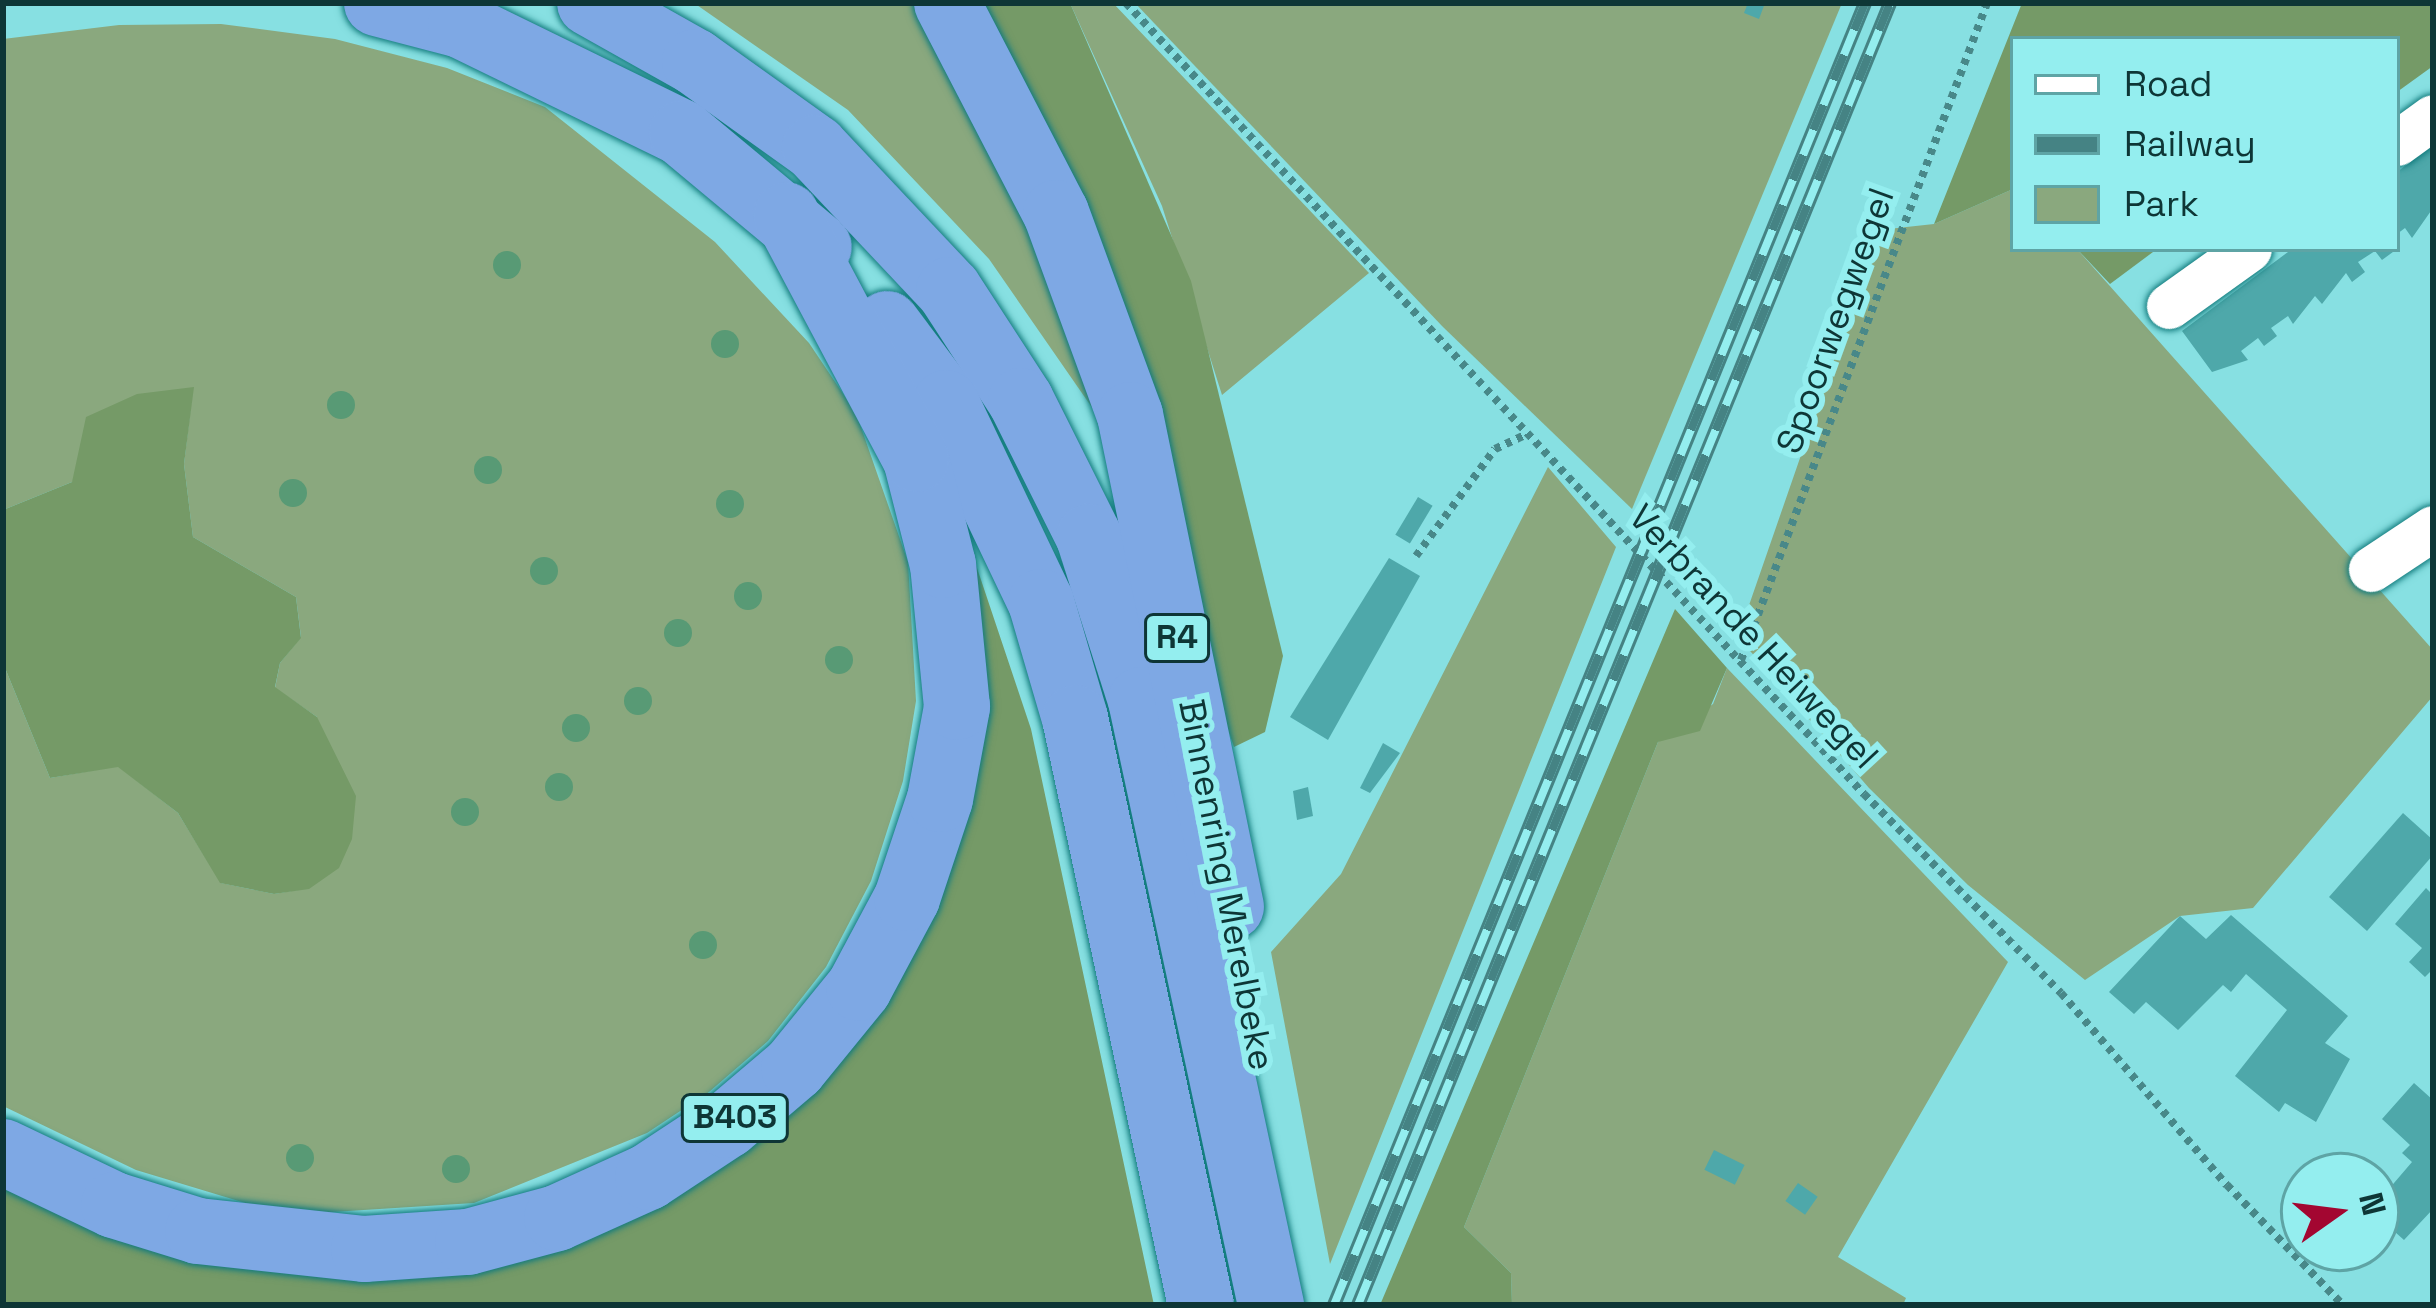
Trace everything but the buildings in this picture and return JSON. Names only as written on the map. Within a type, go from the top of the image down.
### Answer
[{"type":"highway","points":[[377,3],[461,25],[575,76],[682,133],[786,215],[884,320],[946,403],[1040,602],[1075,718],[1201,1305]]},
{"type":"highway","points":[[590,3],[695,62],[815,148],[949,290],[1021,401],[1089,536],[1135,679],[1270,1305]]},
{"type":"highway","name":"Binnenring Merelbeke","points":[[947,3],[1056,213],[1130,415],[1308,1305]]},
{"type":"highway","name":"B403","points":[[3,1152],[114,1205],[217,1235],[364,1249],[468,1242],[557,1218],[648,1177],[727,1126],[794,1068],[859,988],[907,898],[940,799],[957,707],[941,551],[916,459],[786,215]]},
{"type":"street","points":[[2400,141],[2433,117]]},
{"type":"street","points":[[2170,306],[2245,252]]},
{"type":"street","points":[[2371,569],[2433,528]]},
{"type":"path","name":"Verbrande Heiwegel","points":[[1126,3],[1527,434],[2061,992],[2212,1169],[2343,1305]]},
{"type":"path","name":"Spoorwegwegel","points":[[1742,660],[1987,3]]},
{"type":"path","points":[[1417,556],[1496,449],[1527,434]]},
{"type":"green space","points":[[694,3],[915,3],[1031,225],[1102,422],[989,259],[848,110]]},
{"type":"green space","points":[[980,3],[1070,3],[1191,281],[1283,656],[1265,732],[1234,747]]},
{"type":"green space","points":[[1070,3],[1113,3],[1369,273],[1222,395],[1162,206]]},
{"type":"green space","points":[[1135,3],[1842,3],[1632,509],[1443,327]]},
{"type":"green space","points":[[2022,3],[2433,3],[2433,66],[2400,90],[2400,36],[2010,36],[2010,190],[1934,224]]},
{"type":"green space","points":[[221,24],[335,39],[447,68],[545,107],[715,242],[809,343],[856,413],[908,562],[916,701],[903,781],[871,881],[826,967],[768,1041],[709,1092],[647,1133],[474,1203],[285,1215],[136,1170],[3,1106],[3,663],[50,778],[118,766],[178,813],[221,883],[274,894],[309,888],[317,717],[275,688],[280,663],[301,637],[296,597],[193,537],[184,464],[193,388],[72,482],[3,510],[3,39],[119,25]]},
{"type":"green space","points":[[2010,190],[2010,252],[2080,252],[2433,650],[2433,696],[2253,908],[2180,916],[2085,980],[1968,885],[1869,788],[1738,637],[1879,230],[1934,224]]},
{"type":"green space","points":[[2080,252],[2153,252],[2110,284]]},
{"type":"green space","points":[[194,387],[184,464],[193,537],[296,597],[301,638],[280,663],[275,687],[317,717],[356,796],[352,839],[339,868],[309,889],[274,894],[220,883],[178,813],[118,767],[50,778],[3,663],[3,510],[72,482],[86,417],[137,394]]},
{"type":"green space","points":[[1548,467],[1616,547],[1330,1264],[1271,952],[1341,874]]},
{"type":"green space","points":[[976,565],[1031,729],[1154,1305],[3,1305],[3,1169],[486,1259],[873,998]]},
{"type":"green space","points":[[1675,609],[1727,668],[1700,731],[1658,742],[1464,1227],[1511,1273],[1512,1305],[1380,1305]]},
{"type":"green space","points":[[1727,668],[2008,962],[1838,1257],[1906,1298],[1903,1305],[1512,1305],[1511,1273],[1464,1227],[1658,742],[1713,704]]},
{"type":"railway","points":[[1334,1305],[1865,3]]},
{"type":"railway","points":[[1358,1305],[1890,3]]}]
